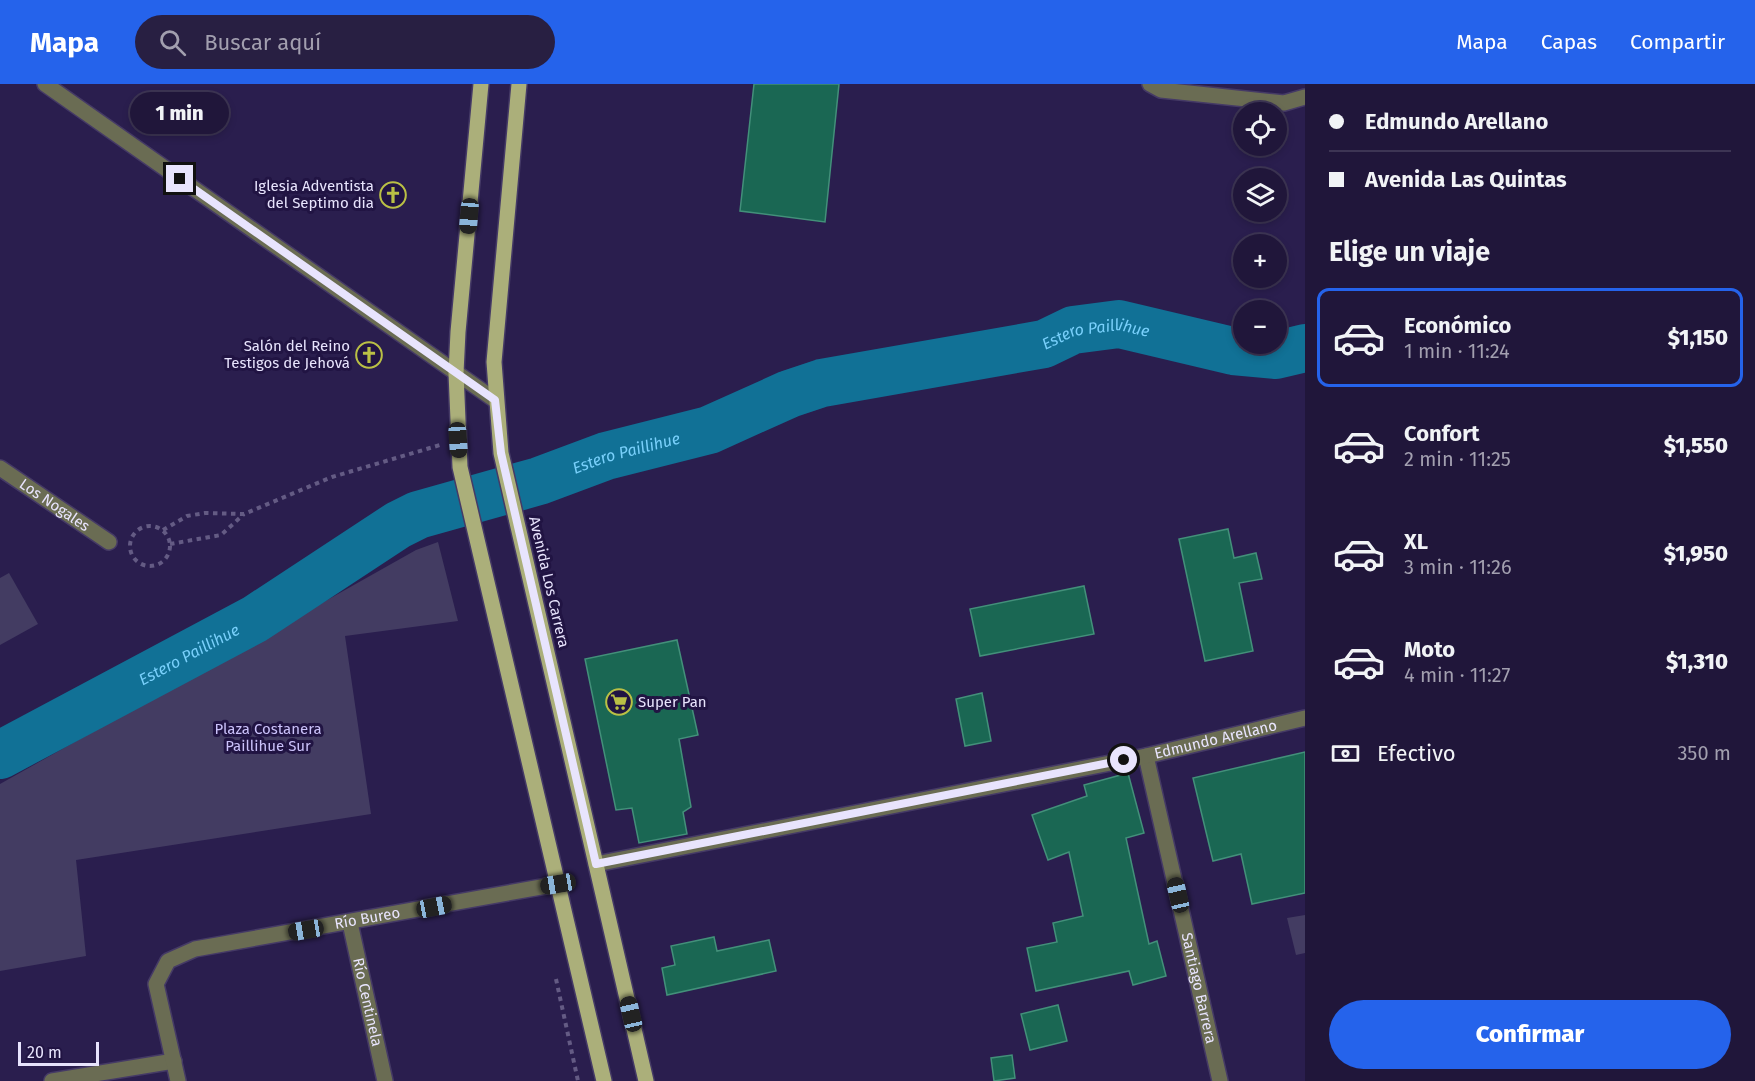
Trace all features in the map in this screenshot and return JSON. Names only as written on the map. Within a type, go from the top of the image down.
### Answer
[{"type":"main road","points":[[481,84],[456,373],[460,467],[604,1081]]},
{"type":"main road","name":"Avenida Los Carrera","points":[[519,84],[500,265],[494,362],[495,400],[501,453],[646,1081]]},
{"type":"street","points":[[45,84],[495,400]]},
{"type":"street","points":[[1150,84],[1161,90],[1284,103],[1305,97]]},
{"type":"street","name":"Los Nogales","points":[[0,468],[109,542]]},
{"type":"street","name":"Edmundo Arellano","points":[[596,864],[1146,756],[1305,718]]},
{"type":"street","name":"Santiago Barrera","points":[[1146,756],[1220,1081]]},
{"type":"street","name":"Río Bureo","points":[[174,1061],[156,984],[168,961],[195,949],[558,884]]},
{"type":"street","name":"Río Centinela","points":[[350,923],[385,1081]]},
{"type":"street","points":[[52,1081],[174,1061],[178,1081]]},
{"type":"path","points":[[170,544],[222,535],[244,514],[332,477],[458,440]]},
{"type":"path","points":[[163,530],[187,516],[205,513],[244,514]]},
{"type":"path","points":[[155,526],[163,530],[170,544],[165,560],[156,565],[147,566],[131,554],[130,544],[139,529],[155,526]]},
{"type":"green space","name":"Plaza Costanera Paillihue Sur","points":[[438,542],[458,621],[345,636],[371,814],[76,860],[86,956],[0,971],[0,784],[416,550]]},
{"type":"green space","points":[[9,573],[38,624],[0,645],[0,578]]},
{"type":"green space","points":[[1305,915],[1305,953],[1296,955],[1287,918]]},
{"type":"building","points":[[754,84],[839,84],[825,222],[740,211]]},
{"type":"building","points":[[1228,529],[1234,558],[1256,553],[1262,579],[1239,583],[1253,651],[1205,661],[1179,539]]},
{"type":"building","points":[[1084,586],[1094,634],[980,656],[970,609]]},
{"type":"building","points":[[677,640],[698,735],[679,739],[691,807],[683,812],[687,834],[639,843],[632,808],[616,810],[585,659]]},
{"type":"building","points":[[982,693],[991,741],[965,746],[956,699]]},
{"type":"building","points":[[1305,752],[1305,893],[1252,904],[1241,854],[1213,861],[1193,778]]},
{"type":"building","points":[[1128,773],[1144,833],[1126,838],[1149,944],[1157,941],[1166,976],[1133,985],[1129,971],[1036,991],[1027,948],[1057,942],[1053,923],[1083,916],[1069,852],[1048,860],[1032,815],[1087,796],[1084,785]]},
{"type":"building","points":[[714,937],[717,951],[769,940],[776,971],[667,995],[662,968],[675,965],[671,946]]},
{"type":"building","points":[[1058,1005],[1067,1041],[1030,1050],[1021,1014]]},
{"type":"building","points":[[1012,1055],[1015,1078],[994,1081],[991,1058]]},
{"type":"waterway","name":"Estero Paillihue","points":[[0,755],[255,619],[398,525],[418,515],[539,481],[606,456],[709,430],[789,394],[822,383],[1044,344],[1073,330],[1119,324],[1233,351],[1276,355],[1305,348]]},
{"type":"place","name":"Iglesia Adventista del Septimo dia","points":[[393,195]]},
{"type":"place","name":"Salón del Reino Testigos de Jehová","points":[[369,355]]},
{"type":"place","name":"Super Pan","points":[[619,702]]},
{"type":"route","points":[[180,179],[495,400],[501,453],[596,864],[1124,760]]}]
